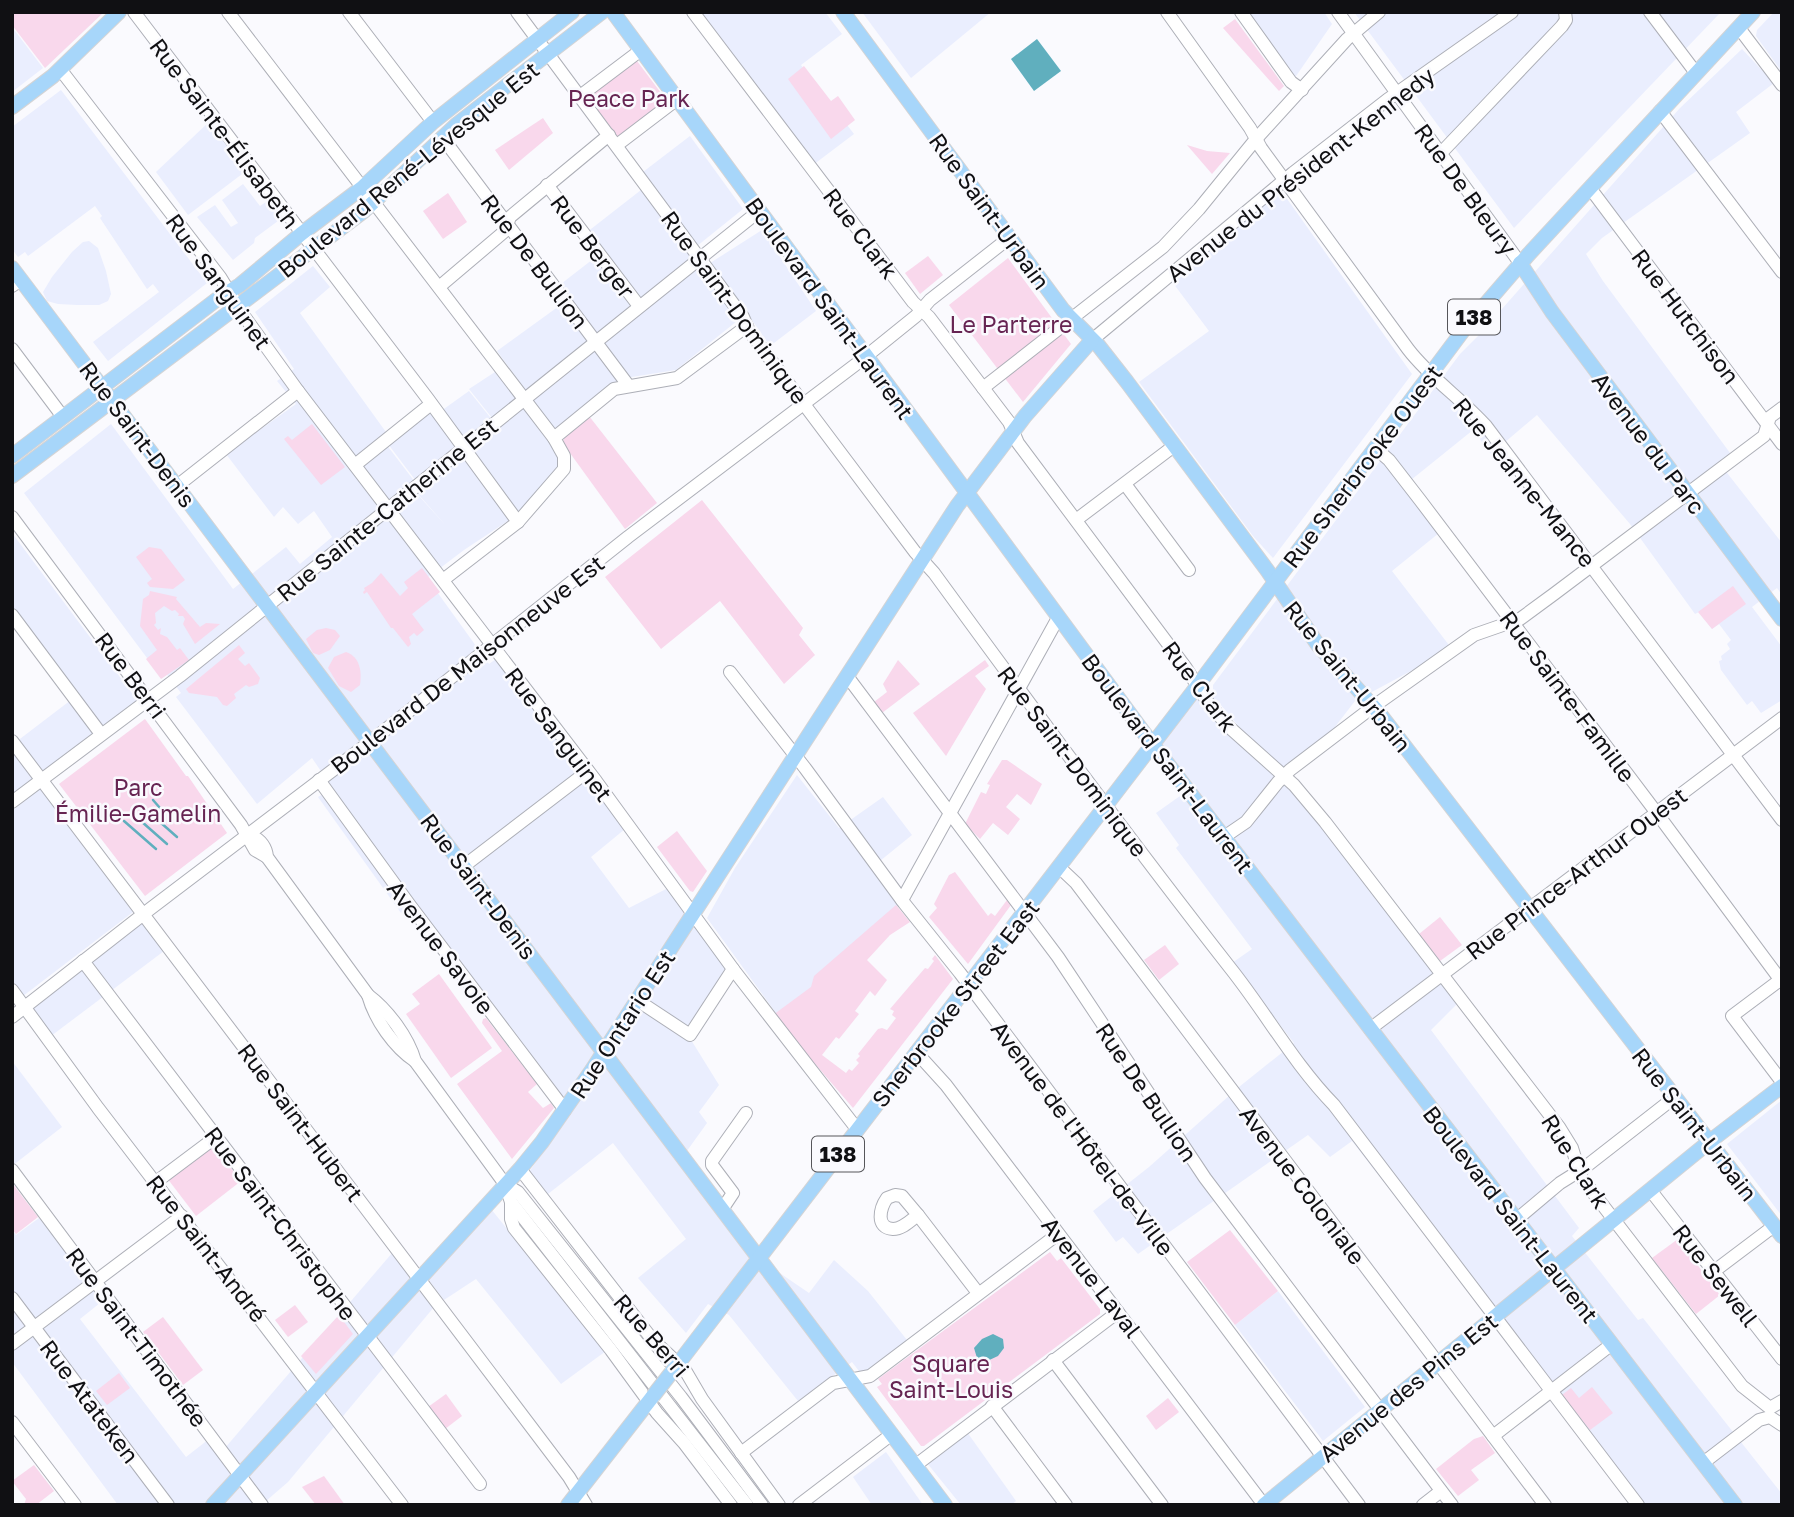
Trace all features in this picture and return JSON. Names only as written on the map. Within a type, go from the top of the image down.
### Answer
[{"type":"main road","points":[[12,107],[60,69],[119,12]]},
{"type":"main road","name":"Boulevard René-Lévesque Est","points":[[13,454],[240,285],[363,187],[433,122],[572,12]]},
{"type":"main road","name":"Boulevard René-Lévesque Est","points":[[12,476],[373,201],[442,137],[602,12]]},
{"type":"main road","name":"Boulevard Saint-Laurent","points":[[613,12],[1058,618],[1735,1505]]},
{"type":"main road","name":"Rue Saint-Urbain","points":[[844,12],[1009,238],[1071,318],[1121,373],[1318,645],[1374,706],[1778,1231]]},
{"type":"main road","name":"Rue Sherbrooke Ouest","points":[[1153,743],[1465,328],[1520,263],[1750,13]]},
{"type":"main road","name":"Avenue du Parc","points":[[1520,263],[1552,312],[1782,619]]},
{"type":"main road","name":"Rue Saint-Denis","points":[[15,278],[103,388],[266,607],[760,1256],[769,1274],[946,1505]]},
{"type":"main road","name":"Rue Ontario Est","points":[[213,1505],[520,1169],[565,1111],[966,493],[1092,340]]},
{"type":"main road","name":"Sherbrooke Street East","points":[[675,1367],[1153,743]]},
{"type":"main road","name":"Avenue des Pins Est","points":[[1264,1505],[1782,1084]]},
{"type":"main road","name":"138","points":[[568,1505],[675,1367]]},
{"type":"street","name":"Rue Sainte-Élisabeth","points":[[134,12],[518,522]]},
{"type":"street","points":[[228,12],[554,438],[564,456],[564,469],[518,522],[443,580]]},
{"type":"street","points":[[349,12],[433,122]]},
{"type":"street","name":"Rue Saint-Dominique","points":[[517,12],[700,258],[804,404],[1229,966],[1315,1084],[1334,1105],[1638,1505]]},
{"type":"street","name":"Rue Clark","points":[[693,12],[1009,422],[1018,443],[1229,727],[1284,776],[1325,822],[1559,1127],[1572,1148],[1581,1177],[1614,1221],[1742,1386],[1767,1406],[1775,1409],[1782,1425]]},
{"type":"street","name":"Rue Jeanne-Mance","points":[[1167,12],[1408,349],[1486,426],[1782,820]]},
{"type":"street","points":[[1241,12],[1291,82],[1302,90]]},
{"type":"street","name":"Rue De Bleury","points":[[1338,12],[1520,263]]},
{"type":"street","points":[[983,388],[1163,247],[1199,209],[1256,139],[1353,33],[1380,12]]},
{"type":"street","name":"Avenue du Président-Kennedy","points":[[1092,340],[1285,180],[1398,93],[1512,12]]},
{"type":"street","points":[[1441,153],[1562,26],[1566,20],[1565,12]]},
{"type":"street","points":[[1650,12],[1696,73]]},
{"type":"street","points":[[1739,28],[1782,85]]},
{"type":"street","points":[[580,96],[641,50]]},
{"type":"street","name":"Rue Sanguinet","points":[[60,69],[229,291],[298,391],[589,771],[733,969],[857,1129]]},
{"type":"street","points":[[439,287],[505,231],[510,217],[547,186],[676,100]]},
{"type":"street","points":[[1660,111],[1782,272]]},
{"type":"street","name":"Rue De Bullion","points":[[442,137],[628,385]]},
{"type":"street","name":"Rue Berger","points":[[547,186],[639,306]]},
{"type":"street","name":"Rue Hutchison","points":[[1590,188],[1782,444]]},
{"type":"street","name":"Rue Sainte-Catherine Est","points":[[12,802],[266,607],[759,211]]},
{"type":"street","name":"Boulevard De Maisonneuve Est","points":[[12,1017],[370,742],[628,537],[866,356],[930,300],[1009,238]]},
{"type":"street","points":[[554,438],[614,389],[677,378],[747,326]]},
{"type":"street","points":[[12,349],[63,417]]},
{"type":"street","points":[[177,486],[298,391]]},
{"type":"street","points":[[355,465],[431,404]]},
{"type":"street","points":[[1224,837],[1246,822],[1284,776],[1374,706],[1474,635],[1511,623],[1554,594],[1764,436],[1770,417],[1782,408]]},
{"type":"street","points":[[1076,520],[1174,446]]},
{"type":"street","name":"Rue Sainte-Famille","points":[[1375,448],[1414,492],[1781,981]]},
{"type":"street","points":[[1125,484],[1189,570]]},
{"type":"street","name":"Rue Berri","points":[[12,517],[248,834],[259,840],[267,857],[368,995],[372,1010],[386,1030],[402,1052],[415,1061],[505,1184],[514,1228],[651,1399],[731,1505]]},
{"type":"street","points":[[12,615],[101,734]]},
{"type":"street","points":[[902,900],[1058,618]]},
{"type":"street","name":"Avenue de l'Hôtel-de-Ville","points":[[730,672],[969,985],[1359,1505]]},
{"type":"street","name":"Rue De Bullion","points":[[847,676],[1058,957],[1205,1178],[1452,1505]]},
{"type":"street","name":"Rue Prince-Arthur Ouest","points":[[1370,1029],[1782,718]]},
{"type":"street","name":"Rue Saint-Hubert","points":[[12,741],[420,1279],[586,1505]]},
{"type":"street","points":[[464,866],[589,771]]},
{"type":"street","name":"Avenue Savoie","points":[[319,780],[565,1111]]},
{"type":"street","name":"Avenue Coloniale","points":[[1059,867],[1076,883],[1545,1505]]},
{"type":"street","name":"Rue Saint-Christophe","points":[[83,961],[480,1484]]},
{"type":"street","points":[[637,1000],[690,1035],[733,969]]},
{"type":"street","points":[[1781,981],[1732,1016],[1782,1084]]},
{"type":"street","name":"Rue Saint-André","points":[[12,990],[402,1505]]},
{"type":"street","name":"Avenue Laval","points":[[916,1052],[930,1065],[1264,1505]]},
{"type":"street","points":[[1516,1220],[1560,1183],[1580,1171],[1675,1097]]},
{"type":"street","points":[[723,1208],[733,1193],[712,1162],[746,1113]]},
{"type":"street","points":[[156,1182],[216,1137]]},
{"type":"street","name":"Rue Berri","points":[[520,1169],[779,1505]]},
{"type":"street","name":"Rue Saint-Timothée","points":[[12,1170],[262,1505]]},
{"type":"street","name":"Rue Berri","points":[[505,1184],[516,1190],[534,1212],[681,1397],[762,1505]]},
{"type":"street","name":"Rue Sewell","points":[[1651,1191],[1782,1359]]},
{"type":"street","name":"Rue Berri","points":[[510,1202],[747,1505]]},
{"type":"street","points":[[918,1215],[978,1293]]},
{"type":"street","points":[[12,1344],[182,1216]]},
{"type":"street","points":[[1713,1272],[1778,1231]]},
{"type":"street","points":[[741,1453],[833,1383],[870,1376],[1058,1234]]},
{"type":"street","name":"Rue Atateken","points":[[12,1298],[168,1505]]},
{"type":"street","points":[[916,1465],[1118,1312]]},
{"type":"street","points":[[1493,1436],[1612,1344]]},
{"type":"street","points":[[1053,1360],[1162,1505]]},
{"type":"street","points":[[992,1406],[1066,1505]]},
{"type":"street","points":[[1703,1463],[1775,1409]]},
{"type":"street","points":[[12,1423],[75,1505]]},
{"type":"street","points":[[799,1505],[892,1434]]},
{"type":"street","points":[[1423,1505],[1441,1491]]},
{"type":"shaded area","points":[[695,12],[825,12],[842,34],[801,65],[854,134],[813,165]]},
{"type":"shaded area","points":[[862,12],[991,12],[911,78]]},
{"type":"shaded area","points":[[1247,12],[1324,12],[1332,24],[1294,79]]},
{"type":"shaded area","points":[[1354,12],[1721,12],[1514,228]]},
{"type":"shaded area","points":[[1774,12],[1782,12],[1782,72],[1756,36],[1757,30]]},
{"type":"shaded area","points":[[12,27],[43,68],[12,92]]},
{"type":"shaded area","points":[[1742,49],[1774,83],[1736,112],[1750,133],[1602,238],[1586,254],[1736,461],[1724,469],[1782,543],[1782,595],[1777,588],[1752,607],[1782,647],[1782,700],[1761,713],[1752,701],[1747,705],[1721,670],[1719,661],[1730,649],[1727,644],[1731,640],[1719,624],[1712,629],[1699,612],[1695,614],[1630,524],[1537,415],[1491,454],[1473,430],[1411,480],[1444,529],[1392,571],[1452,649],[1355,701],[1331,732],[1284,772],[1245,734],[1215,698],[1241,736],[1281,777],[1463,998],[1431,1030],[1579,1228],[1572,1236],[1638,1320],[1643,1318],[1782,1494],[1782,1505],[1634,1505],[1352,1141],[1330,1157],[1308,1135],[1138,1254],[1123,1237],[1116,1242],[1093,1211],[1149,1167],[1239,1087],[1294,1043],[1232,963],[1252,949],[1176,848],[1179,845],[1156,813],[1187,791],[1153,748],[1203,681],[1213,694],[1213,685],[1460,354],[1680,108]]},
{"type":"shaded area","points":[[61,90],[207,283],[108,361],[93,342],[159,292],[153,284],[147,289],[100,218],[102,216],[95,206],[28,256],[25,252],[18,257],[12,249],[12,127]]},
{"type":"shaded area","points":[[209,122],[246,171],[188,215],[156,172]]},
{"type":"shaded area","points":[[690,136],[743,209],[697,246],[643,172]]},
{"type":"shaded area","points":[[243,184],[260,206],[269,200],[282,218],[255,238],[254,243],[233,260],[197,217],[215,205],[231,227],[238,223],[222,200]]},
{"type":"shaded area","points":[[1280,189],[1412,374],[1273,558],[1253,536],[1139,382],[1209,331],[1173,283]]},
{"type":"shaded area","points":[[641,190],[707,265],[762,230],[816,311],[770,346],[747,313],[676,370],[619,379],[555,430],[497,351],[566,301],[557,287],[597,256],[582,236]]},
{"type":"shaded area","points":[[89,241],[98,248],[106,271],[111,294],[108,301],[99,305],[77,305],[47,301],[43,292],[52,277],[72,252],[83,242]]},
{"type":"shaded area","points":[[313,266],[330,287],[300,313],[391,439],[386,444],[415,482],[388,444],[433,404],[441,411],[469,391],[498,427],[496,429],[500,428],[469,389],[495,372],[558,451],[561,467],[520,513],[427,578],[489,664],[496,659],[625,829],[591,857],[629,908],[668,888],[729,969],[688,1035],[719,1085],[699,1112],[707,1123],[679,1162],[749,1252],[809,1293],[834,1260],[868,1291],[907,1340],[862,1375],[852,1362],[798,1401],[729,1315],[708,1304],[686,1333],[638,1278],[686,1239],[613,1143],[548,1194],[529,1172],[569,1113],[312,758],[257,804],[176,697],[181,693],[165,672],[159,674],[24,493],[111,424],[233,589],[286,547],[300,564],[332,537],[314,511],[298,524],[283,507],[274,517],[226,454],[296,404],[277,381],[294,369],[255,312]]},
{"type":"shaded area","points":[[12,533],[137,700],[12,796],[12,745],[71,700],[12,623]]},
{"type":"shaded area","points":[[797,775],[839,828],[883,797],[912,835],[875,865],[902,900],[853,966],[784,1024],[707,918],[735,868]]},
{"type":"shaded area","points":[[40,789],[133,912],[23,996],[12,981],[12,811]]},
{"type":"shaded area","points":[[323,794],[406,909],[401,913],[318,797]]},
{"type":"shaded area","points":[[142,922],[164,951],[51,1036],[31,1009]]},
{"type":"shaded area","points":[[12,1061],[62,1127],[12,1166]]},
{"type":"shaded area","points":[[1782,1100],[1782,1216],[1727,1144]]},
{"type":"shaded area","points":[[491,1209],[606,1351],[561,1384],[476,1279],[444,1300],[428,1279]]},
{"type":"shaded area","points":[[39,1218],[105,1299],[80,1319],[186,1457],[209,1439],[258,1505],[118,1505],[12,1362],[12,1230],[16,1235]]},
{"type":"shaded area","points":[[393,1252],[434,1307],[288,1482],[266,1501],[225,1448]]},
{"type":"shaded area","points":[[1278,1291],[1365,1407],[1323,1441],[1235,1325]]},
{"type":"shaded area","points":[[967,1432],[1016,1501],[1011,1505],[961,1505],[927,1463]]},
{"type":"shaded area","points":[[886,1452],[923,1505],[872,1505],[853,1477]]},
{"type":"green space","points":[[12,12],[104,12],[45,68],[12,25]]},
{"type":"green space","points":[[1235,19],[1284,86],[1279,91],[1223,28]]},
{"type":"green space","name":"Peace Park","points":[[637,61],[667,101],[618,139],[587,97]]},
{"type":"green space","points":[[804,66],[831,101],[838,96],[855,120],[831,139],[788,79]]},
{"type":"green space","points":[[543,118],[553,133],[509,170],[495,150]]},
{"type":"green space","points":[[1187,145],[1207,151],[1230,153],[1212,174]]},
{"type":"green space","points":[[448,193],[467,222],[443,239],[423,211]]},
{"type":"green space","points":[[928,256],[943,275],[920,294],[905,273]]},
{"type":"green space","name":"Le Parterre","points":[[1008,258],[1071,344],[1023,402],[949,305]]},
{"type":"green space","points":[[589,416],[657,503],[625,529],[562,442],[563,436]]},
{"type":"green space","points":[[312,424],[345,467],[321,485],[284,439],[288,436],[292,440]]},
{"type":"green space","points":[[702,500],[803,628],[799,635],[815,655],[784,684],[720,601],[661,649],[605,577]]},
{"type":"green space","points":[[149,547],[161,549],[185,580],[173,589],[150,587],[147,583],[152,579],[136,557]]},
{"type":"green space","points":[[422,568],[440,592],[412,614],[424,630],[417,636],[414,633],[409,637],[411,644],[408,647],[391,628],[367,592],[363,592],[381,573],[400,596],[408,588],[404,582]]},
{"type":"green space","points":[[1733,586],[1746,604],[1712,629],[1698,612]]},
{"type":"green space","points":[[150,591],[177,597],[200,627],[206,623],[220,624],[195,644],[183,624],[183,616],[178,616],[175,610],[164,606],[155,613],[154,625],[158,630],[161,628],[160,634],[167,637],[177,650],[180,648],[189,660],[161,679],[146,659],[157,650],[140,626],[143,599]]},
{"type":"green space","points":[[317,630],[335,630],[340,636],[330,650],[319,655],[313,653],[306,639]]},
{"type":"green space","points":[[239,645],[245,653],[238,659],[245,666],[249,663],[260,678],[258,684],[249,687],[246,685],[234,694],[236,698],[227,706],[217,697],[189,693],[186,689]]},
{"type":"green space","points":[[346,652],[357,661],[361,675],[360,685],[351,692],[339,686],[328,668],[334,657]]},
{"type":"green space","points":[[898,660],[920,684],[882,713],[874,702],[887,692],[883,684]]},
{"type":"green space","points":[[985,660],[989,666],[975,676],[986,689],[946,756],[913,713]]},
{"type":"green space","name":"Parc Émilie-Gamelin","points":[[145,719],[227,833],[145,896],[59,784]]},
{"type":"green space","points":[[1002,760],[1007,760],[1042,784],[1031,805],[1017,794],[1006,807],[1020,819],[1008,835],[993,823],[980,839],[965,824],[981,792],[986,794],[990,785],[987,784]]},
{"type":"green space","points":[[677,831],[707,871],[693,892],[657,847]]},
{"type":"green space","points":[[955,872],[988,916],[991,913],[995,916],[1007,900],[1011,905],[968,964],[929,917],[937,908],[934,904],[949,875]]},
{"type":"green space","points":[[896,905],[910,922],[890,935],[867,960],[887,980],[875,996],[870,991],[855,1011],[859,1014],[822,1055],[846,1073],[849,1069],[852,1071],[859,1063],[856,1060],[860,1056],[858,1054],[878,1029],[887,1030],[896,1018],[892,1015],[894,1011],[890,1009],[925,968],[928,969],[935,955],[953,979],[853,1108],[773,1015],[811,987],[814,976]]},
{"type":"green space","points":[[1440,917],[1462,945],[1440,961],[1419,934]]},
{"type":"green space","points":[[1165,945],[1179,964],[1159,980],[1144,960]]},
{"type":"green space","points":[[439,974],[492,1048],[451,1078],[406,1014],[420,1004],[412,994]]},
{"type":"green space","points":[[486,1018],[537,1084],[528,1092],[543,1108],[551,1103],[554,1108],[512,1159],[457,1084],[502,1051],[482,1023]]},
{"type":"green space","points":[[212,1144],[241,1181],[196,1216],[167,1178]]},
{"type":"green space","points":[[12,1183],[38,1217],[16,1234],[12,1229]]},
{"type":"green space","points":[[1230,1230],[1278,1291],[1235,1325],[1187,1262]]},
{"type":"green space","points":[[1678,1239],[1720,1295],[1696,1314],[1652,1258]]},
{"type":"green space","name":"Square Saint-Louis","points":[[1050,1252],[1057,1261],[1061,1258],[1100,1309],[1100,1314],[921,1446],[877,1387],[882,1384],[878,1379]]},
{"type":"green space","points":[[295,1305],[308,1322],[288,1337],[275,1320]]},
{"type":"green space","points":[[339,1315],[353,1334],[316,1374],[301,1356]]},
{"type":"green space","points":[[163,1317],[203,1370],[183,1385],[143,1332]]},
{"type":"green space","points":[[119,1373],[130,1388],[107,1405],[96,1391]]},
{"type":"green space","points":[[1592,1387],[1613,1413],[1590,1430],[1562,1395],[1571,1388],[1579,1398]]},
{"type":"green space","points":[[446,1394],[462,1416],[445,1429],[428,1407]]},
{"type":"green space","points":[[1168,1398],[1179,1412],[1156,1430],[1146,1416]]},
{"type":"green space","points":[[1483,1436],[1495,1453],[1471,1470],[1479,1480],[1458,1496],[1436,1469],[1474,1439]]},
{"type":"green space","points":[[34,1465],[54,1491],[36,1505],[24,1505],[26,1499],[12,1481]]},
{"type":"green space","points":[[324,1476],[345,1505],[316,1505],[302,1487]]},
{"type":"water","points":[[1037,39],[1061,71],[1034,91],[1011,59]]},
{"type":"water","points":[[993,1334],[1003,1339],[1004,1348],[998,1356],[985,1362],[977,1358],[974,1348],[982,1339]]},
{"type":"waterway","points":[[153,800],[160,808]]},
{"type":"waterway","points":[[143,807],[177,837]]},
{"type":"waterway","points":[[133,814],[167,844]]},
{"type":"waterway","points":[[124,821],[156,849]]}]
